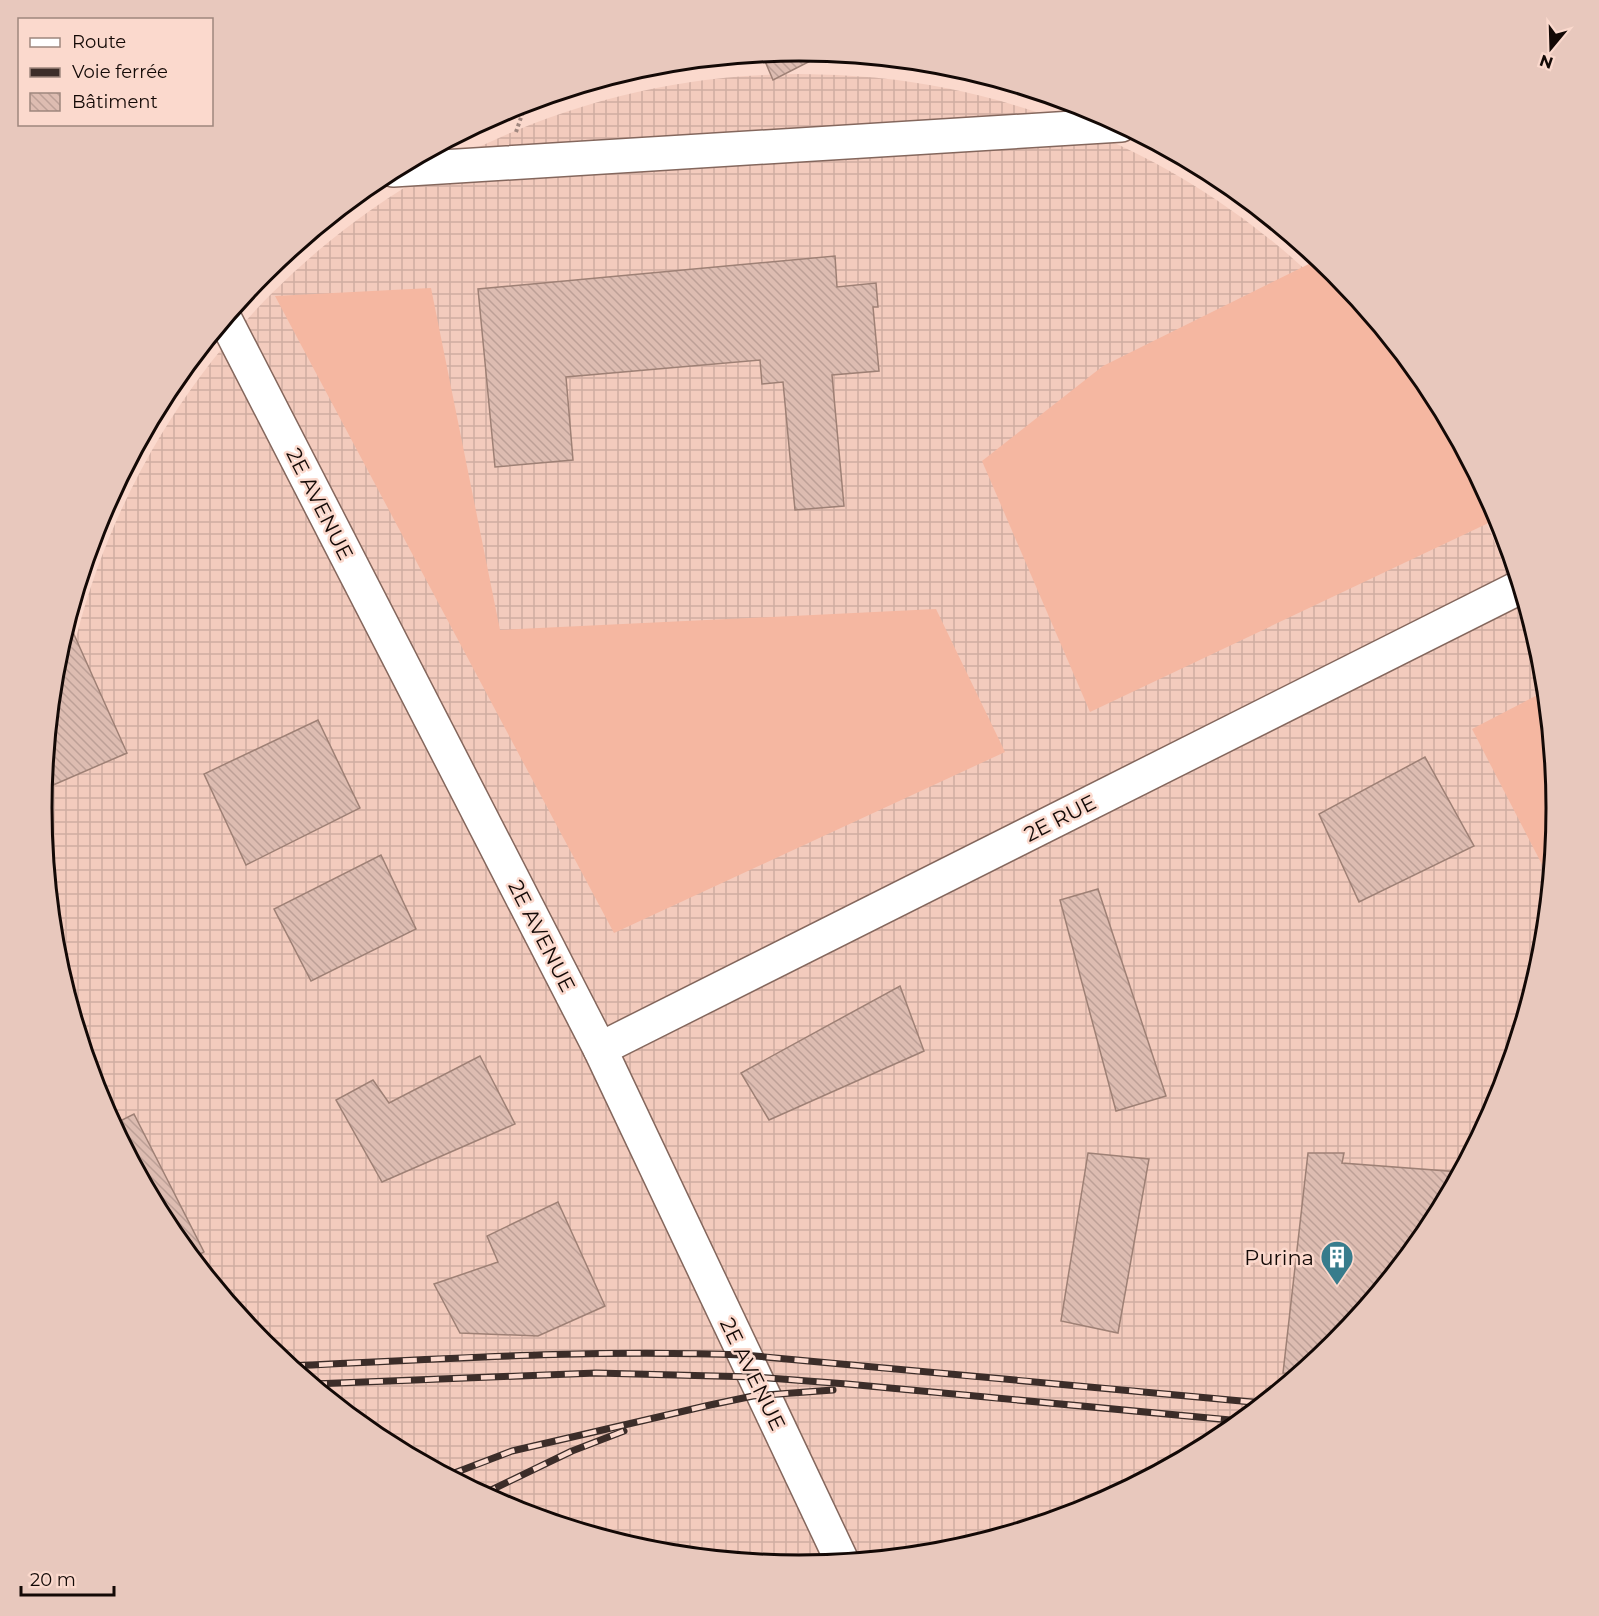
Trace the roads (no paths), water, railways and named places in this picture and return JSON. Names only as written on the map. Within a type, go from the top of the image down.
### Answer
[{"type":"street","points":[[414,169],[1103,126]]},
{"type":"street","name":"2E AVENUE","points":[[228,327],[600,1049],[838,1553]]},
{"type":"street","name":"2E RUE","points":[[600,1049],[1514,590]]},
{"type":"railway","points":[[302,1365],[574,1354],[744,1355],[1253,1402]]},
{"type":"railway","points":[[324,1384],[596,1373],[754,1377],[1228,1420]]},
{"type":"railway","points":[[457,1472],[512,1451],[710,1405],[753,1396],[833,1390]]},
{"type":"railway","points":[[494,1489],[572,1451],[624,1431]]},
{"type":"place","name":"Purina","points":[[1337,1286]]}]
